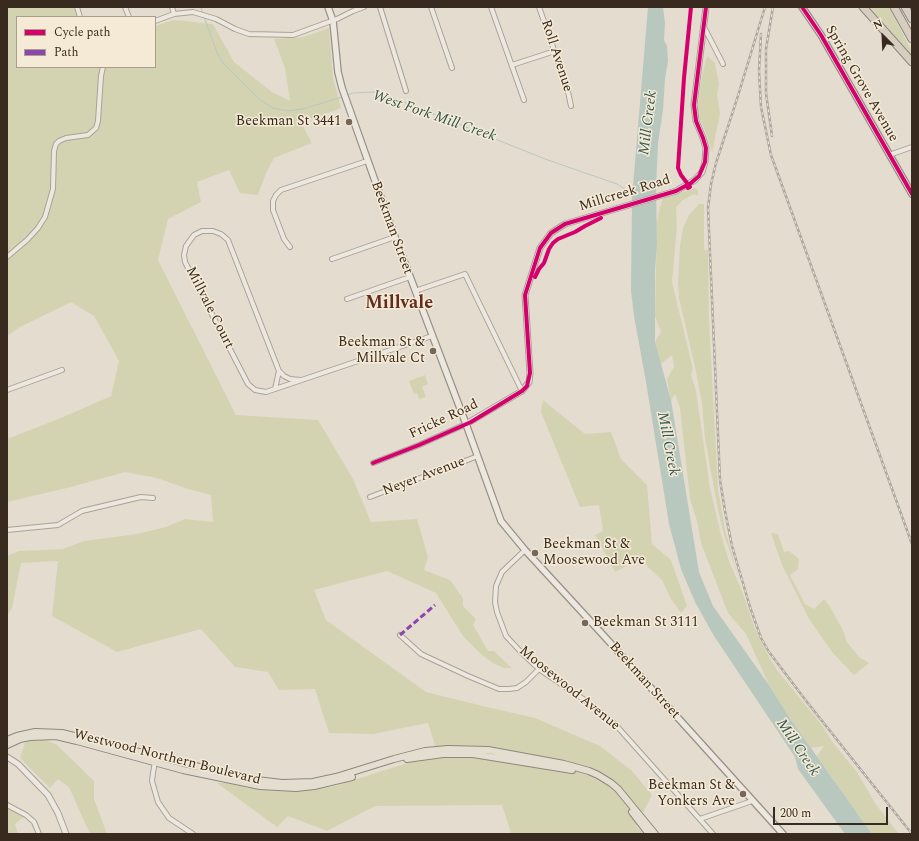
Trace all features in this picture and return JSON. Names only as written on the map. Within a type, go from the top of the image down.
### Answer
[{"type":"highway","points":[[864,7],[912,62]]},
{"type":"highway","points":[[894,7],[912,39]]},
{"type":"highway","points":[[904,7],[912,19]]},
{"type":"main road","name":"Beekman Street","points":[[328,7],[333,21],[338,72],[342,88],[367,161],[501,521],[525,550],[783,834]]},
{"type":"main road","name":"Spring Grove Avenue","points":[[802,7],[828,46],[912,194]]},
{"type":"main road","name":"Westwood Northern Boulevard","points":[[7,740],[35,732],[62,733],[156,759],[182,770],[260,786],[296,788],[341,780],[412,758],[458,753],[488,755],[573,770],[599,780],[621,798],[649,834]]},
{"type":"main road","name":"Westwood Northern Boulevard","points":[[7,745],[20,739],[30,737],[56,736],[248,779],[274,783],[296,783],[336,777],[394,758],[425,751],[448,749],[488,750],[564,764],[598,775],[611,783],[618,790],[655,834]]},
{"type":"street","points":[[172,7],[174,14]]},
{"type":"street","points":[[156,21],[174,14],[193,12],[216,19],[244,33],[255,35],[293,35],[333,21],[364,7]]},
{"type":"street","points":[[380,7],[406,91]]},
{"type":"street","points":[[431,7],[452,68]]},
{"type":"street","points":[[491,7],[524,100]]},
{"type":"street","name":"Roll Avenue","points":[[539,7],[567,86],[571,106]]},
{"type":"street","name":"Millcreek Road","points":[[522,391],[529,382],[530,374],[525,295],[542,243],[550,234],[565,224],[676,191],[695,180],[702,172],[706,155],[705,142],[698,126],[694,111],[706,7]]},
{"type":"street","points":[[704,26],[723,64]]},
{"type":"street","points":[[512,65],[555,51]]},
{"type":"street","points":[[7,257],[27,240],[38,228],[45,217],[52,190],[54,151],[56,144],[66,138],[88,135],[96,128],[98,121],[103,68]]},
{"type":"street","points":[[889,155],[912,147]]},
{"type":"street","points":[[290,247],[284,239],[272,208],[272,201],[276,194],[281,190],[367,161]]},
{"type":"street","name":"Millvale Court","points":[[279,371],[228,240],[221,234],[213,231],[197,233],[191,238],[186,246],[184,255],[185,262],[248,384],[255,390],[266,392],[432,336]]},
{"type":"street","points":[[332,259],[395,237]]},
{"type":"street","points":[[415,291],[465,274],[522,391]]},
{"type":"street","points":[[347,299],[410,277]]},
{"type":"street","points":[[7,390],[62,370]]},
{"type":"street","points":[[279,371],[290,379],[301,380]]},
{"type":"street","points":[[275,389],[279,371]]},
{"type":"street","name":"Fricke Road","points":[[373,463],[466,424],[522,391]]},
{"type":"street","name":"Neyer Avenue","points":[[370,497],[478,456]]},
{"type":"street","points":[[7,530],[58,525],[82,511],[141,497],[153,498]]},
{"type":"street","name":"Moosewood Avenue","points":[[525,550],[506,567],[496,586],[494,602],[499,621],[506,636],[539,669],[589,703],[614,723],[713,834]]},
{"type":"street","points":[[400,635],[421,654],[499,689],[517,688],[526,682],[539,669]]},
{"type":"street","points":[[7,757],[18,764],[48,795],[56,808],[66,834]]},
{"type":"street","points":[[156,759],[152,782],[158,802],[169,818],[193,834]]},
{"type":"street","points":[[700,819],[752,801]]},
{"type":"street","points":[[7,805],[26,815],[34,822],[39,834]]},
{"type":"green space","points":[[7,7],[77,7],[80,16],[16,16],[16,68],[156,68],[156,26],[174,20],[213,24],[234,62],[272,92],[290,101],[285,68],[274,39],[304,37],[329,28],[333,78],[341,108],[301,123],[312,143],[274,158],[266,173],[258,195],[240,193],[229,170],[197,182],[201,202],[168,219],[158,260],[236,415],[318,420],[353,479],[371,522],[417,519],[428,557],[424,570],[450,580],[463,598],[463,606],[476,619],[473,625],[488,651],[494,651],[512,668],[504,668],[493,663],[482,655],[463,636],[436,593],[387,571],[314,590],[326,620],[426,692],[535,718],[600,746],[632,771],[652,795],[636,826],[644,834],[508,834],[511,833],[502,805],[375,806],[327,831],[288,816],[277,827],[217,783],[227,783],[248,788],[280,791],[317,789],[336,786],[413,761],[439,758],[428,723],[373,734],[329,733],[315,689],[279,690],[268,672],[235,667],[201,629],[117,652],[52,616],[58,561],[21,563],[12,608],[7,616],[7,556],[19,551],[63,549],[84,541],[137,534],[166,527],[185,519],[213,522],[211,495],[157,478],[125,472],[71,487],[7,502],[7,439],[61,418],[111,396],[119,361],[94,316],[71,302],[20,327],[7,336]]},
{"type":"green space","points":[[870,7],[889,7],[912,52],[912,56]]},
{"type":"green space","points":[[707,56],[715,63],[719,84],[717,94],[720,114],[712,152],[698,114],[702,76]]},
{"type":"green space","points":[[696,188],[698,191],[698,196],[695,194],[692,195],[683,200],[676,207],[677,226],[672,282],[693,369],[691,375],[696,391],[710,488],[729,561],[742,591],[755,629],[777,670],[821,724],[833,743],[857,772],[875,803],[899,834],[872,834],[817,756],[824,746],[811,748],[789,717],[769,685],[746,634],[728,613],[701,543],[697,521],[690,499],[680,408],[675,394],[671,400],[667,379],[674,367],[672,355],[661,364],[655,342],[661,332],[655,316],[657,221],[660,207],[663,198]]},
{"type":"green space","points":[[699,204],[704,204],[704,250],[708,250],[709,321],[718,489],[725,530],[738,575],[724,535],[718,510],[705,439],[702,403],[679,298],[678,284],[680,246],[683,228],[689,215]]},
{"type":"green space","points":[[425,375],[428,384],[422,387],[426,397],[419,399],[417,393],[414,394],[409,381]]},
{"type":"green space","points":[[543,400],[585,434],[611,432],[621,459],[647,485],[652,544],[671,560],[687,606],[681,613],[671,599],[662,580],[641,559],[615,572],[595,535],[603,531],[599,505],[580,507],[541,412]]},
{"type":"green space","points":[[771,533],[778,534],[784,552],[789,551],[799,559],[798,569],[790,575],[805,604],[814,609],[824,599],[843,630],[847,642],[859,657],[869,663],[854,675],[832,652],[809,619],[782,565]]},
{"type":"green space","points":[[39,737],[57,745],[94,781],[94,799],[107,834],[90,834],[69,787],[58,779],[50,788],[20,758],[25,743]]},
{"type":"green space","points":[[7,805],[26,815],[15,824],[18,834],[7,834]]},
{"type":"water","name":"Mill Creek","points":[[648,7],[663,7],[665,23],[664,40],[667,46],[668,61],[658,143],[656,188],[657,243],[655,271],[655,342],[671,400],[699,572],[713,606],[872,834],[845,834],[798,769],[795,757],[714,636],[695,602],[681,569],[669,524],[631,291],[632,198]]},
{"type":"waterway","name":"West Fork Mill Creek","points":[[201,7],[203,14]]},
{"type":"waterway","name":"West Fork Mill Creek","points":[[204,17],[218,55],[224,64],[260,100],[273,108],[288,111],[303,109],[342,97]]},
{"type":"waterway","name":"West Fork Mill Creek","points":[[347,95],[353,93],[374,92],[391,97],[545,159],[617,184],[633,194]]},
{"type":"railway","points":[[765,7],[716,163],[711,184],[708,208],[720,480],[725,511],[732,546],[750,607],[761,638],[769,652],[912,834]]},
{"type":"railway","points":[[772,136],[766,93],[766,49],[773,7]]},
{"type":"railway","points":[[761,34],[759,71],[761,107],[771,155],[912,544]]},
{"type":"marked path","points":[[400,635],[435,605]]},
{"type":"cycle path","points":[[688,188],[690,187],[681,175],[678,168],[684,78],[691,7]]},
{"type":"cycle path","points":[[373,463],[471,422],[522,391],[527,386],[530,373],[525,295],[540,248],[551,233],[565,224],[676,191],[691,183],[699,176],[705,162],[706,148],[696,121],[694,105],[706,7]]},
{"type":"cycle path","points":[[802,7],[821,35],[912,194]]},
{"type":"cycle path","points":[[535,277],[544,263],[553,243],[558,239],[601,218]]},
{"type":"place","name":"Beekman St 3441","points":[[349,122]]},
{"type":"place","name":"Beekman St & Millvale Ct","points":[[433,351]]},
{"type":"place","name":"Beekman St & Moosewood Ave","points":[[535,553]]},
{"type":"place","name":"Beekman St 3111","points":[[585,623]]},
{"type":"place","name":"Beekman St & Yonkers Ave","points":[[743,794]]},
{"type":"district","name":"Millvale","points":[[399,304]]}]
